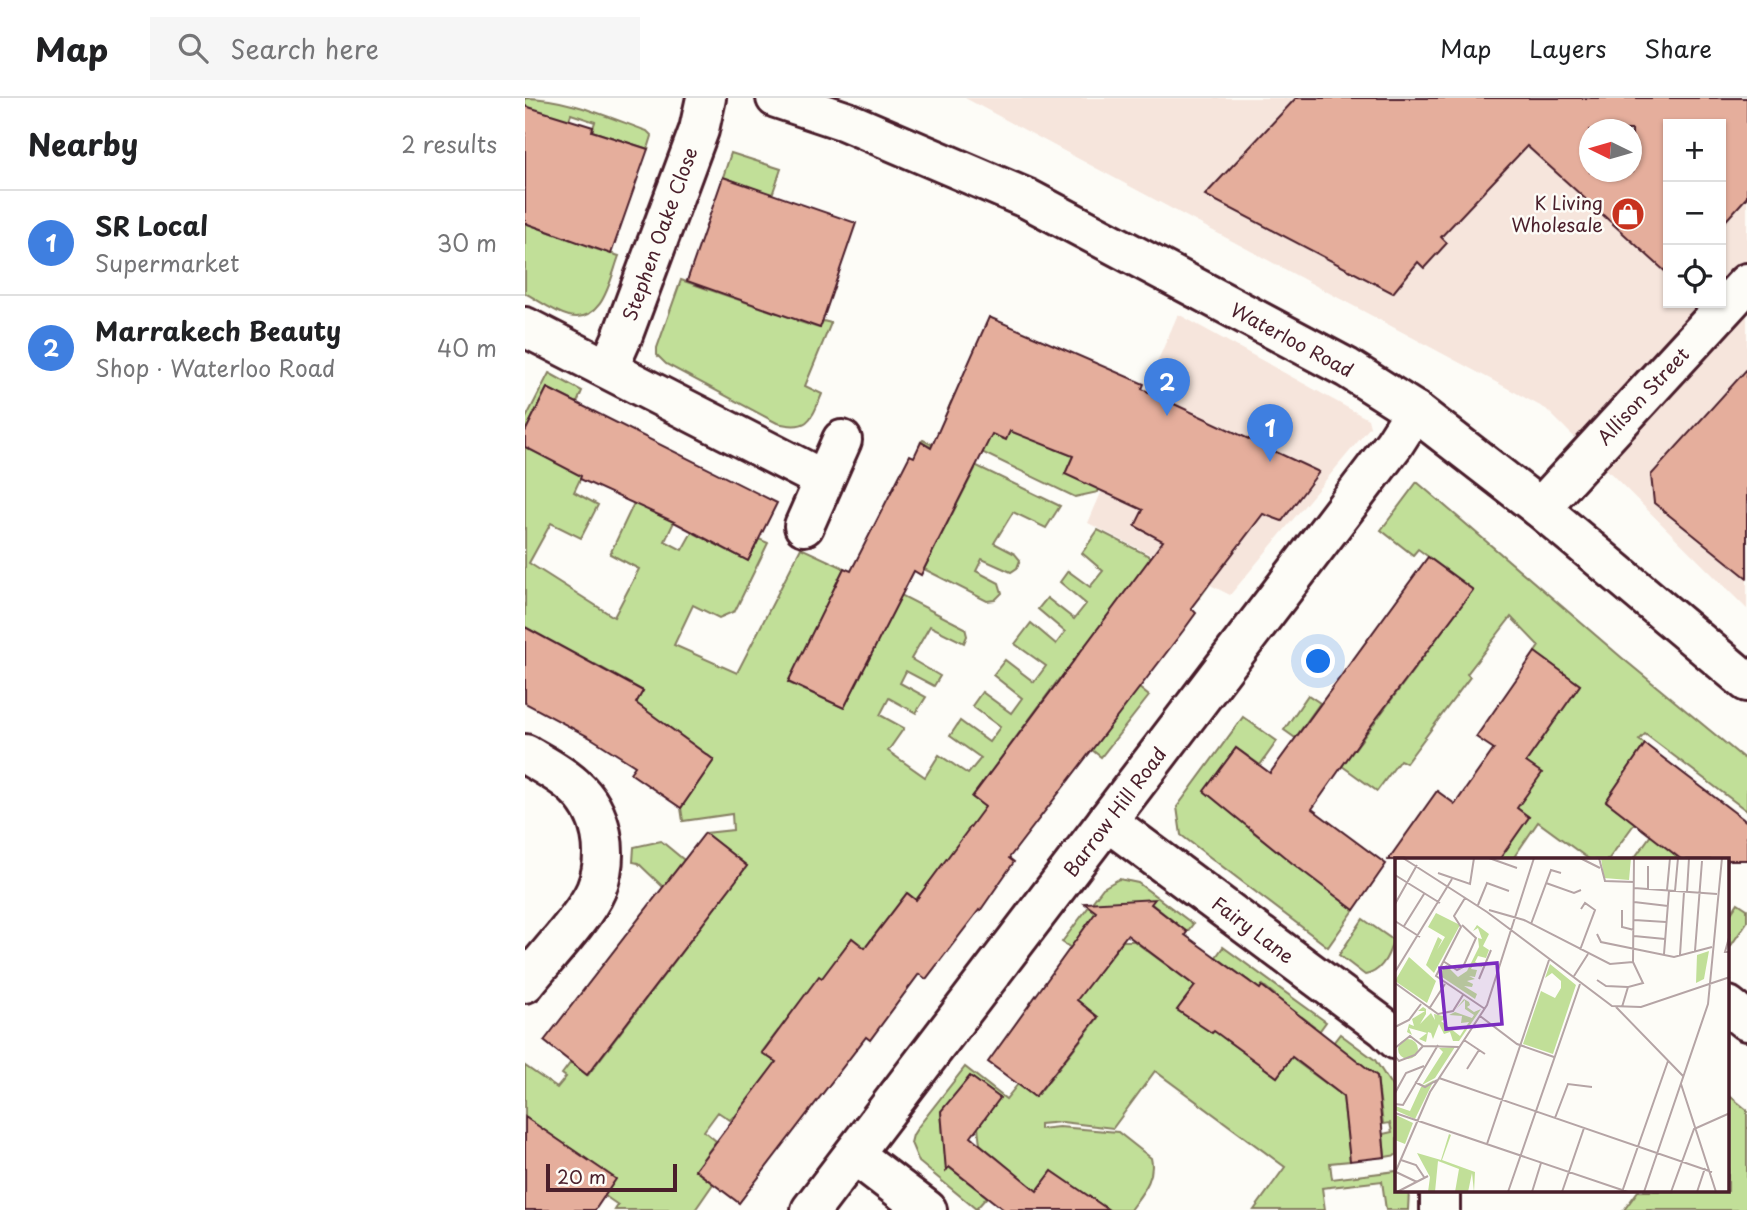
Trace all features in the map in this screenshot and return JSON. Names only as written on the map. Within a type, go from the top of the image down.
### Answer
[{"type":"street","name":"Stephen Oake Close","points":[[608,369],[699,130],[706,98]]},
{"type":"street","name":"Waterloo Road","points":[[776,98],[845,121],[1028,199],[1347,368],[1415,411],[1540,508],[1747,682]]},
{"type":"street","name":"Allison Street","points":[[1540,508],[1747,283]]},
{"type":"street","points":[[525,327],[824,480]]},
{"type":"street","name":"Barrow Hill Road","points":[[811,1210],[1394,444],[1415,411]]},
{"type":"street","points":[[804,526],[842,440]]},
{"type":"street","points":[[525,754],[559,774],[580,792],[595,814],[603,843],[602,866],[595,891],[525,983]]},
{"type":"street","name":"Fairy Lane","points":[[1107,821],[1395,1038]]},
{"type":"street","points":[[1729,1007],[1747,1021]]},
{"type":"street","points":[[855,1155],[927,1210]]},
{"type":"street","points":[[1440,1192],[1440,1210]]},
{"type":"shaded area","points":[[965,98],[1747,98],[1747,609],[1546,409]]},
{"type":"shaded area","points":[[1178,314],[1368,419],[1370,427],[1230,595],[1088,523]]},
{"type":"green space","points":[[525,98],[572,105],[647,131],[652,136],[648,149],[592,131],[595,122],[571,114],[568,123],[525,106]]},
{"type":"green space","points":[[731,153],[781,169],[772,195],[723,177]]},
{"type":"green space","points":[[525,223],[571,240],[591,239],[589,247],[619,256],[603,298],[590,313],[581,317],[569,316],[525,293]]},
{"type":"green space","points":[[681,280],[777,313],[782,308],[799,313],[797,321],[819,328],[823,321],[831,323],[805,386],[822,394],[815,411],[807,421],[796,426],[777,423],[666,364],[657,355],[657,348]]},
{"type":"green space","points":[[549,373],[582,391],[577,403],[547,388],[525,432],[525,420]]},
{"type":"green space","points":[[951,402],[970,410],[1014,419],[1055,449],[1073,456],[1065,474],[1118,443],[1098,492],[1075,497],[969,446],[945,417]]},
{"type":"green space","points":[[923,440],[1060,506],[1046,528],[1013,512],[994,543],[1015,554],[1020,560],[1017,568],[1011,572],[982,559],[976,571],[999,583],[1002,593],[995,600],[987,601],[924,569],[975,469],[921,442]]},
{"type":"green space","points":[[525,447],[582,475],[574,492],[598,505],[581,538],[551,523],[529,563],[614,617],[639,569],[610,554],[634,503],[674,522],[665,541],[682,550],[692,532],[748,561],[759,539],[768,543],[735,611],[719,618],[693,605],[674,645],[737,673],[801,548],[844,568],[789,683],[844,708],[901,595],[965,628],[967,636],[964,643],[930,626],[911,659],[940,676],[934,686],[906,671],[900,683],[926,697],[916,713],[889,698],[880,715],[904,728],[888,751],[925,777],[939,755],[968,774],[981,758],[950,736],[960,721],[989,742],[1000,727],[972,706],[982,692],[1011,713],[1022,698],[993,675],[1005,660],[1034,682],[1046,666],[1015,644],[1031,623],[1056,644],[1065,632],[1038,609],[1047,598],[1074,619],[1086,604],[1060,582],[1068,571],[1090,587],[1103,571],[1082,553],[1098,530],[1208,586],[1200,597],[1150,562],[1138,687],[1149,696],[1101,757],[1092,750],[1110,716],[1059,679],[972,797],[1021,832],[953,851],[916,900],[907,893],[793,1042],[778,1031],[762,1052],[776,1063],[754,1091],[748,1129],[733,1117],[730,1120],[718,1112],[704,1131],[716,1141],[695,1170],[713,1184],[695,1210],[615,1210],[618,1205],[605,1196],[615,1179],[525,1117],[525,1066],[557,1088],[566,1077],[562,1074],[571,1062],[588,1075],[747,866],[705,833],[733,830],[732,814],[683,821],[681,808],[714,760],[666,725],[620,731],[643,691],[595,664],[574,700],[566,650],[525,627]]},
{"type":"green space","points":[[1417,482],[1747,761],[1747,811],[1645,734],[1639,740],[1645,744],[1606,801],[1635,823],[1609,858],[1587,858],[1538,822],[1513,858],[1500,858],[1529,817],[1517,808],[1526,762],[1580,685],[1535,652],[1539,646],[1511,617],[1467,674],[1470,677],[1406,763],[1400,760],[1377,791],[1342,766],[1473,590],[1418,549],[1413,555],[1381,530]]},
{"type":"green space","points":[[1308,695],[1320,703],[1298,734],[1342,766],[1335,766],[1284,730]]},
{"type":"green space","points":[[1243,717],[1277,741],[1260,765],[1236,748],[1205,791],[1354,910],[1328,947],[1181,835],[1177,807]]},
{"type":"green space","points":[[1651,835],[1677,856],[1676,858],[1634,858]]},
{"type":"green space","points":[[661,841],[684,860],[663,887],[638,863],[633,862],[634,847]]},
{"type":"green space","points":[[1119,879],[1138,883],[1193,924],[1187,932],[1148,901],[1071,948],[1062,942],[1103,888]]},
{"type":"green space","points":[[1738,903],[1747,909],[1747,922],[1729,949],[1729,916]]},
{"type":"green space","points":[[1363,919],[1393,940],[1384,962],[1376,971],[1365,975],[1339,955]]},
{"type":"green space","points":[[1123,941],[1134,941],[1195,986],[1177,1010],[1212,1033],[1249,981],[1216,957],[1223,947],[1326,1022],[1297,1062],[1343,1096],[1350,1161],[1330,1163],[1332,1179],[1395,1171],[1395,1192],[1409,1192],[1408,1210],[1386,1210],[1382,1181],[1322,1188],[1325,1210],[1254,1210],[1285,1167],[1155,1071],[1113,1128],[1062,1122],[1040,1124],[1040,1129],[1059,1127],[1118,1132],[1151,1158],[1149,1179],[1130,1210],[1108,1210],[1052,1171],[1037,1192],[980,1144],[978,1127],[999,1098],[970,1076],[941,1113],[946,1165],[987,1197],[976,1209],[919,1162],[911,1143],[913,1135],[965,1067],[1006,1099],[1018,1084],[1036,1097],[1098,1018],[1076,999]],"holes":[[[1263,985],[1275,995],[1270,1001],[1298,1022],[1302,1017],[1314,1026],[1277,1077],[1224,1038]]]},
{"type":"green space","points":[[1340,1034],[1375,1060],[1395,1091],[1395,1155],[1385,1157],[1383,1134],[1392,1132],[1390,1123],[1383,1124],[1377,1076],[1333,1043]]},
{"type":"green space","points":[[1731,1097],[1747,1110],[1747,1210],[1624,1210],[1637,1192],[1729,1192]]},
{"type":"building","points":[[1296,98],[1747,98],[1747,197],[1726,220],[1726,119],[1663,119],[1663,269],[1527,146],[1441,237],[1447,243],[1424,268],[1418,262],[1393,293],[1205,195]]},
{"type":"building","points":[[525,106],[593,127],[592,131],[648,149],[611,254],[525,223]]},
{"type":"building","points":[[723,177],[856,223],[820,328],[687,281]]},
{"type":"building","points":[[989,317],[1144,384],[1142,389],[1319,472],[1282,521],[1263,514],[1191,608],[1196,613],[1183,631],[1009,858],[1014,862],[980,911],[926,979],[919,974],[870,1040],[866,1037],[739,1203],[695,1170],[776,1062],[762,1053],[819,976],[822,978],[852,938],[865,948],[907,893],[916,900],[985,807],[972,797],[1163,541],[1135,526],[1143,510],[1065,474],[1073,456],[1010,431],[1006,440],[992,434],[921,575],[914,571],[844,708],[788,682],[844,568],[851,571],[910,455],[914,457],[921,442],[931,448]]},
{"type":"building","points":[[1747,369],[1747,578],[1654,503],[1651,475]]},
{"type":"building","points":[[547,388],[777,503],[748,561],[674,522],[580,479],[581,476],[525,447],[525,432]]},
{"type":"building","points":[[1428,557],[1473,590],[1312,809],[1386,864],[1354,910],[1204,791],[1236,748],[1270,773]]},
{"type":"building","points":[[525,627],[643,691],[636,703],[714,760],[681,808],[630,773],[635,766],[591,738],[525,703]]},
{"type":"building","points":[[1535,652],[1580,685],[1526,762],[1542,773],[1517,808],[1529,817],[1500,858],[1388,860],[1437,791],[1455,804],[1494,749],[1476,737]]},
{"type":"building","points":[[1645,744],[1747,822],[1747,860],[1679,858],[1606,801]]},
{"type":"building","points":[[705,833],[747,866],[587,1075],[544,1041]]},
{"type":"building","points":[[1155,899],[1151,904],[1187,932],[1185,935],[1260,989],[1262,986],[1377,1076],[1385,1157],[1350,1161],[1343,1096],[1292,1057],[1277,1077],[1214,1031],[1212,1033],[1177,1010],[1195,986],[1127,935],[1077,1000],[1098,1017],[1035,1097],[988,1062],[1096,912],[1084,903]]},
{"type":"building","points":[[970,1076],[1000,1098],[971,1137],[1037,1191],[1052,1171],[1109,1210],[1004,1210],[949,1167],[946,1171],[941,1111]]},
{"type":"building","points":[[525,1117],[616,1179],[595,1210],[525,1210]]},
{"type":"place","name":"K Living Wholesale","points":[[1628,214]]},
{"type":"place","name":"Marrakech Beauty","points":[[1167,416]]},
{"type":"place","name":"SR Local","points":[[1270,462]]}]
